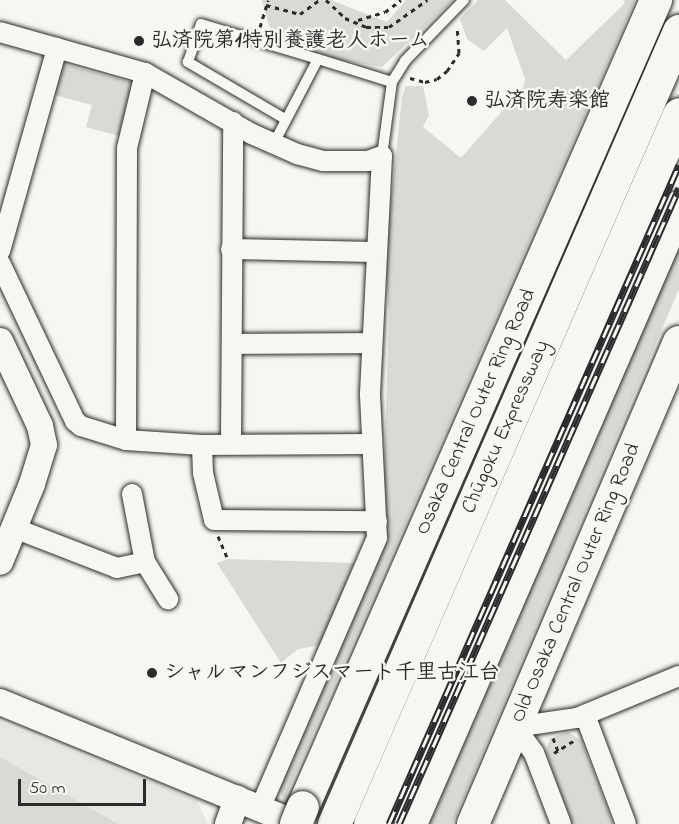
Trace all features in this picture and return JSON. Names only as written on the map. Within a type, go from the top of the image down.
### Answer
[{"type":"highway","name":"Chūgoku Expressway","points":[[334,824],[679,31]]},
{"type":"highway","name":"Chūgoku Expressway","points":[[370,824],[679,114]]},
{"type":"main road","name":"Osaka Central Outer Ring Road","points":[[299,818],[656,0]]},
{"type":"main road","points":[[411,824],[679,207]]},
{"type":"main road","name":"Old Osaka Central Outer Ring Road","points":[[473,824],[679,342]]},
{"type":"street","points":[[0,32],[145,73],[273,145],[323,161],[368,161],[382,156],[375,252],[370,444],[377,538],[249,803],[228,824]]},
{"type":"street","points":[[0,251],[57,48]]},
{"type":"street","points":[[126,440],[127,148],[145,73]]},
{"type":"street","points":[[231,443],[233,122]]},
{"type":"street","points":[[231,249],[375,252]]},
{"type":"street","points":[[0,263],[75,421],[126,440],[202,445],[231,443],[370,444]]},
{"type":"street","points":[[0,341],[40,426],[44,445],[0,562]]},
{"type":"street","points":[[232,344],[372,343]]},
{"type":"street","points":[[202,445],[203,473],[214,520],[376,521]]},
{"type":"street","points":[[132,494],[145,562],[168,599]]},
{"type":"street","points":[[14,528],[117,568],[145,562]]},
{"type":"street","points":[[561,824],[534,753],[515,727],[585,715],[608,702],[677,673]]},
{"type":"street","points":[[0,702],[249,803],[299,818]]},
{"type":"street","points":[[585,715],[626,824]]},
{"type":"lane","points":[[382,156],[394,78],[464,0]]},
{"type":"lane","points":[[285,119],[188,62],[201,24],[318,59],[394,78]]},
{"type":"lane","points":[[273,145],[318,59]]},
{"type":"path","points":[[256,40],[267,2],[300,14],[319,0]]},
{"type":"path","points":[[326,0],[345,18],[358,20],[385,12],[401,0]]},
{"type":"path","points":[[358,20],[366,27],[388,27],[427,0]]},
{"type":"path","points":[[394,78],[425,82],[437,79],[447,71],[459,53],[461,40],[448,16]]},
{"type":"path","points":[[553,736],[558,750],[579,737]]},
{"type":"shaded area","points":[[262,0],[331,0],[387,22],[406,0],[453,0],[382,67],[322,57],[271,33]]},
{"type":"shaded area","points":[[478,0],[505,0],[566,60],[625,3],[623,0],[635,0],[284,800],[278,785],[383,509],[389,312],[385,260],[402,97],[406,86],[423,86],[429,115],[423,127],[461,158],[524,86],[525,79],[507,28],[484,51],[467,39],[460,19]]},
{"type":"shaded area","points":[[59,63],[134,83],[119,136],[86,127],[92,105],[51,94]]},
{"type":"shaded area","points":[[679,238],[679,289],[452,824],[424,824]]},
{"type":"shaded area","points":[[228,559],[354,563],[321,645],[298,649],[281,663],[217,563]]},
{"type":"shaded area","points":[[0,722],[197,801],[208,824],[0,824]]},
{"type":"shaded area","points":[[568,732],[582,741],[613,824],[572,824],[546,752],[550,738]]},
{"type":"shaded area","points":[[0,757],[118,824],[0,824]]},
{"type":"railway","points":[[389,824],[679,165]]},
{"type":"railway","points":[[399,824],[679,188]]},
{"type":"place","name":"弘済院第1特別養護老人ホーム","points":[[139,41]]},
{"type":"place","name":"弘済院寿楽館","points":[[472,101]]},
{"type":"place","name":"シャルマンフジスマート千里古江台","points":[[152,673]]}]
